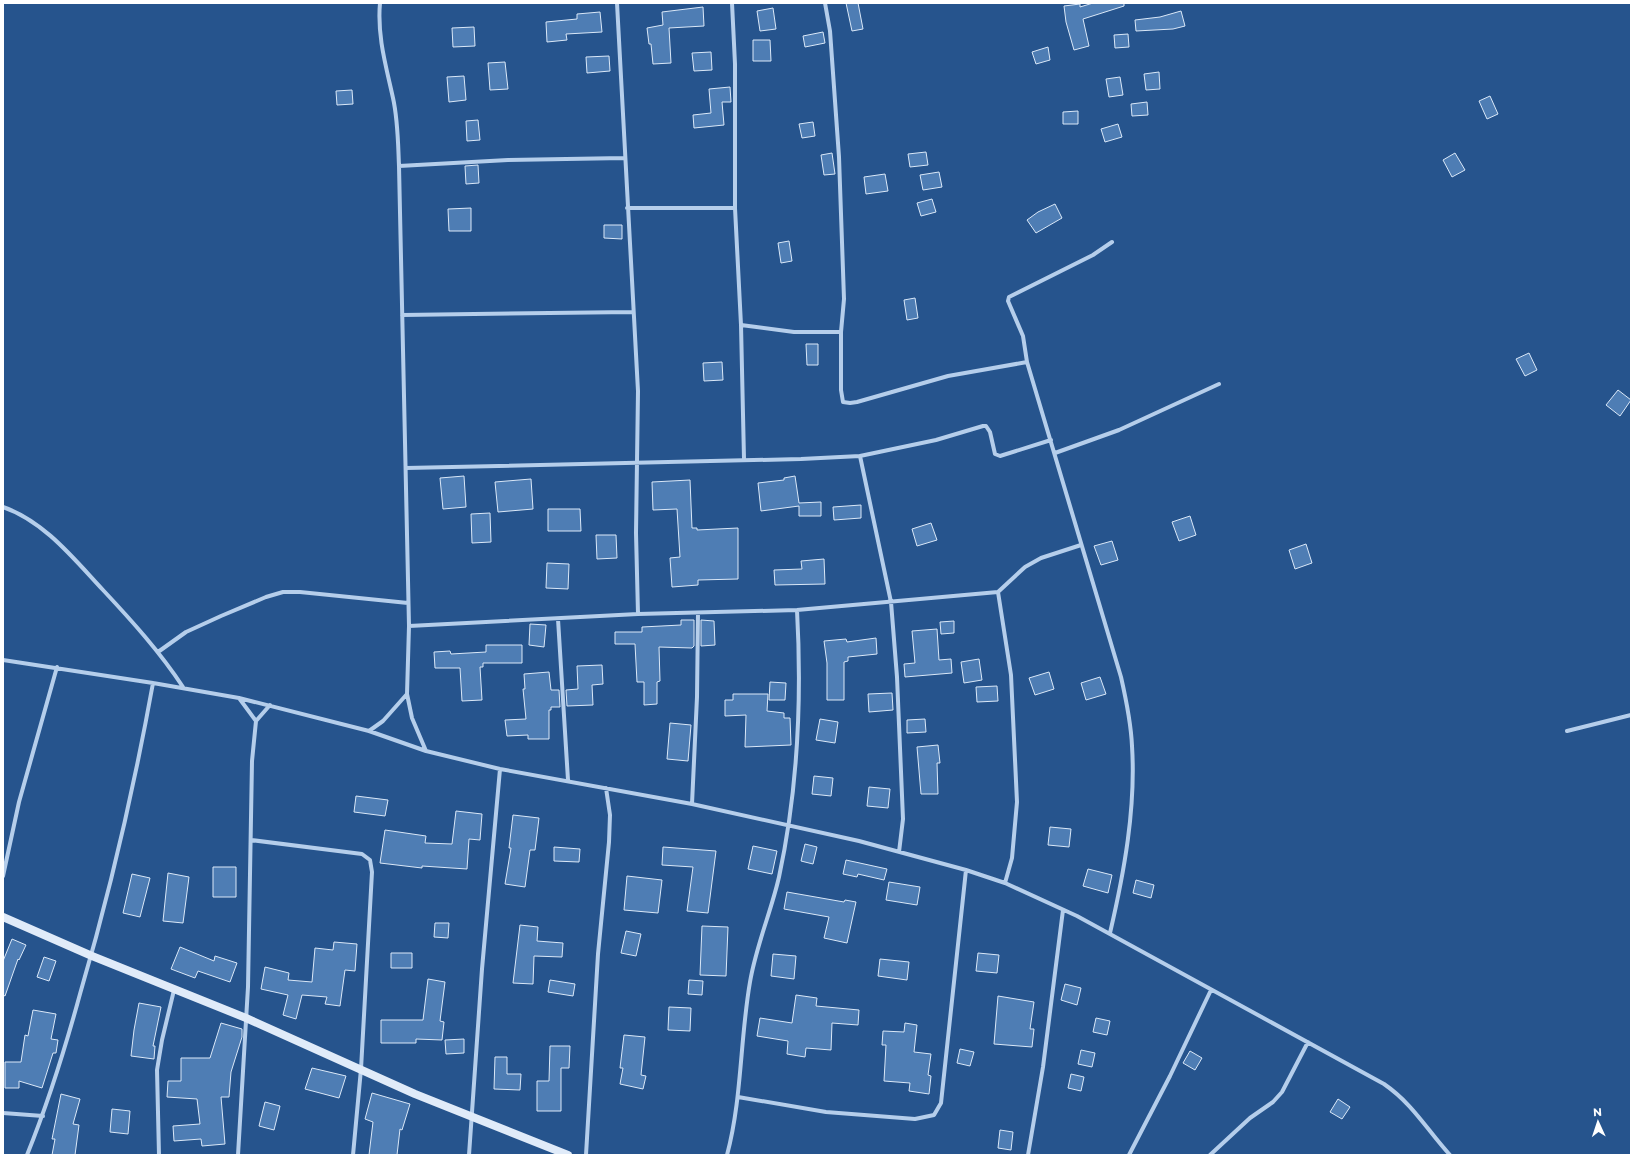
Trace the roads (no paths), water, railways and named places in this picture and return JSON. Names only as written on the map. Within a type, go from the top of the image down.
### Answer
[{"type":"street","points":[[380,3],[379,16],[381,40],[387,74],[394,98],[399,166],[409,626],[407,694],[412,718],[426,750]]},
{"type":"street","points":[[617,3],[626,208],[638,391],[638,614]]},
{"type":"street","points":[[732,3],[735,64],[735,208],[741,325],[744,459]]},
{"type":"street","points":[[825,3],[830,30],[839,157],[844,299],[841,332],[842,397],[844,402],[850,403],[948,376],[1027,362]]},
{"type":"street","points":[[399,166],[508,160],[624,158]]},
{"type":"street","points":[[626,208],[735,208]]},
{"type":"street","points":[[1110,933],[1124,864],[1132,780],[1132,746],[1121,677],[1027,362],[1023,336],[1008,304],[1009,297],[1093,255],[1112,242]]},
{"type":"street","points":[[402,315],[632,312]]},
{"type":"street","points":[[741,325],[794,332],[841,332]]},
{"type":"street","points":[[1055,453],[1119,430],[1219,384]]},
{"type":"street","points":[[406,468],[744,459],[801,459],[860,456],[936,440],[983,426],[986,426],[990,432],[995,454],[1000,456],[1051,440]]},
{"type":"street","points":[[860,456],[891,602],[897,677],[903,819],[899,852]]},
{"type":"street","points":[[3,506],[15,511],[40,527],[68,553],[158,652],[183,687]]},
{"type":"street","points":[[409,626],[638,614],[797,610],[998,592],[1025,567],[1041,558],[1081,545]]},
{"type":"street","points":[[158,652],[186,632],[202,624],[266,597],[283,592],[300,592],[408,603]]},
{"type":"street","points":[[998,592],[1011,675],[1017,802],[1012,858],[1005,883]]},
{"type":"street","points":[[727,1155],[734,1125],[738,1097],[744,1018],[750,980],[779,879],[796,768],[799,709],[797,610]]},
{"type":"street","points":[[692,804],[697,697],[698,613]]},
{"type":"street","points":[[558,619],[568,780]]},
{"type":"street","points":[[3,660],[153,682],[239,698],[369,731],[426,750],[500,769],[568,780],[692,804],[899,852],[966,870],[1005,883],[1110,933],[1399,1094],[1418,1114],[1450,1155]]},
{"type":"street","points":[[3,876],[19,802],[57,668]]},
{"type":"street","points":[[27,1155],[43,1116],[92,956],[122,836],[153,682]]},
{"type":"street","points":[[369,731],[383,721],[407,694]]},
{"type":"street","points":[[239,698],[256,721]]},
{"type":"street","points":[[238,1155],[250,916],[251,782],[256,721],[270,705]]},
{"type":"street","points":[[1567,731],[1631,715]]},
{"type":"street","points":[[469,1155],[473,1117],[482,969],[500,769]]},
{"type":"street","points":[[586,1155],[598,954],[609,842],[610,815],[606,788]]},
{"type":"street","points":[[251,840],[362,854],[370,860],[372,872],[361,1068],[353,1155]]},
{"type":"street","points":[[738,1097],[826,1112],[915,1119],[934,1115],[941,1103],[966,870]]},
{"type":"street","points":[[1028,1155],[1043,1068],[1063,910]]},
{"type":"street","points":[[3,917],[92,956],[246,1018],[361,1068],[415,1094],[568,1155]]},
{"type":"street","points":[[159,1155],[157,1070],[162,1040],[174,990]]},
{"type":"street","points":[[1129,1155],[1211,990]]},
{"type":"street","points":[[1210,1155],[1250,1118],[1273,1102],[1282,1092],[1308,1042]]},
{"type":"street","points":[[3,1113],[43,1116]]}]
